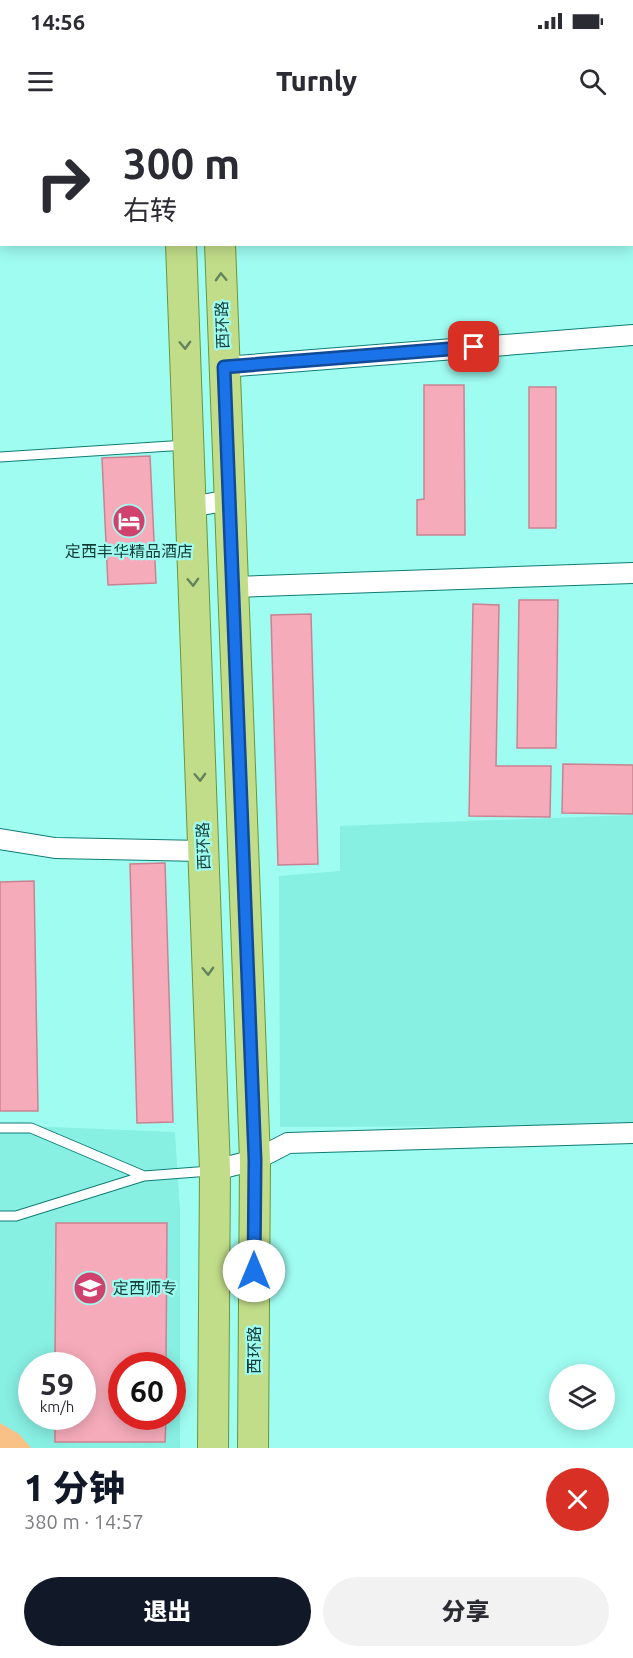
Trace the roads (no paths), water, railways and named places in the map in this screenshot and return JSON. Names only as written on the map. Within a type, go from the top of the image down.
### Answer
[{"type":"main road","name":"西环路","points":[[181,246],[215,1170],[213,1448]]},
{"type":"main road","name":"西环路","points":[[220,246],[255,1160],[253,1448]]},
{"type":"street","points":[[224,367],[633,335]]},
{"type":"street","points":[[190,507],[229,500]]},
{"type":"street","points":[[232,586],[633,573]]},
{"type":"street","points":[[0,839],[55,848],[203,851]]},
{"type":"street","points":[[215,1170],[255,1160],[288,1143],[633,1133]]},
{"type":"lane","points":[[0,457],[188,445]]},
{"type":"lane","points":[[0,1128],[31,1128],[144,1176]]},
{"type":"lane","points":[[0,1216],[16,1216],[144,1176],[215,1170]]},
{"type":"place","name":"定西丰华精品酒店","points":[[129,521]]},
{"type":"place","name":"定西师专","points":[[90,1288]]}]
